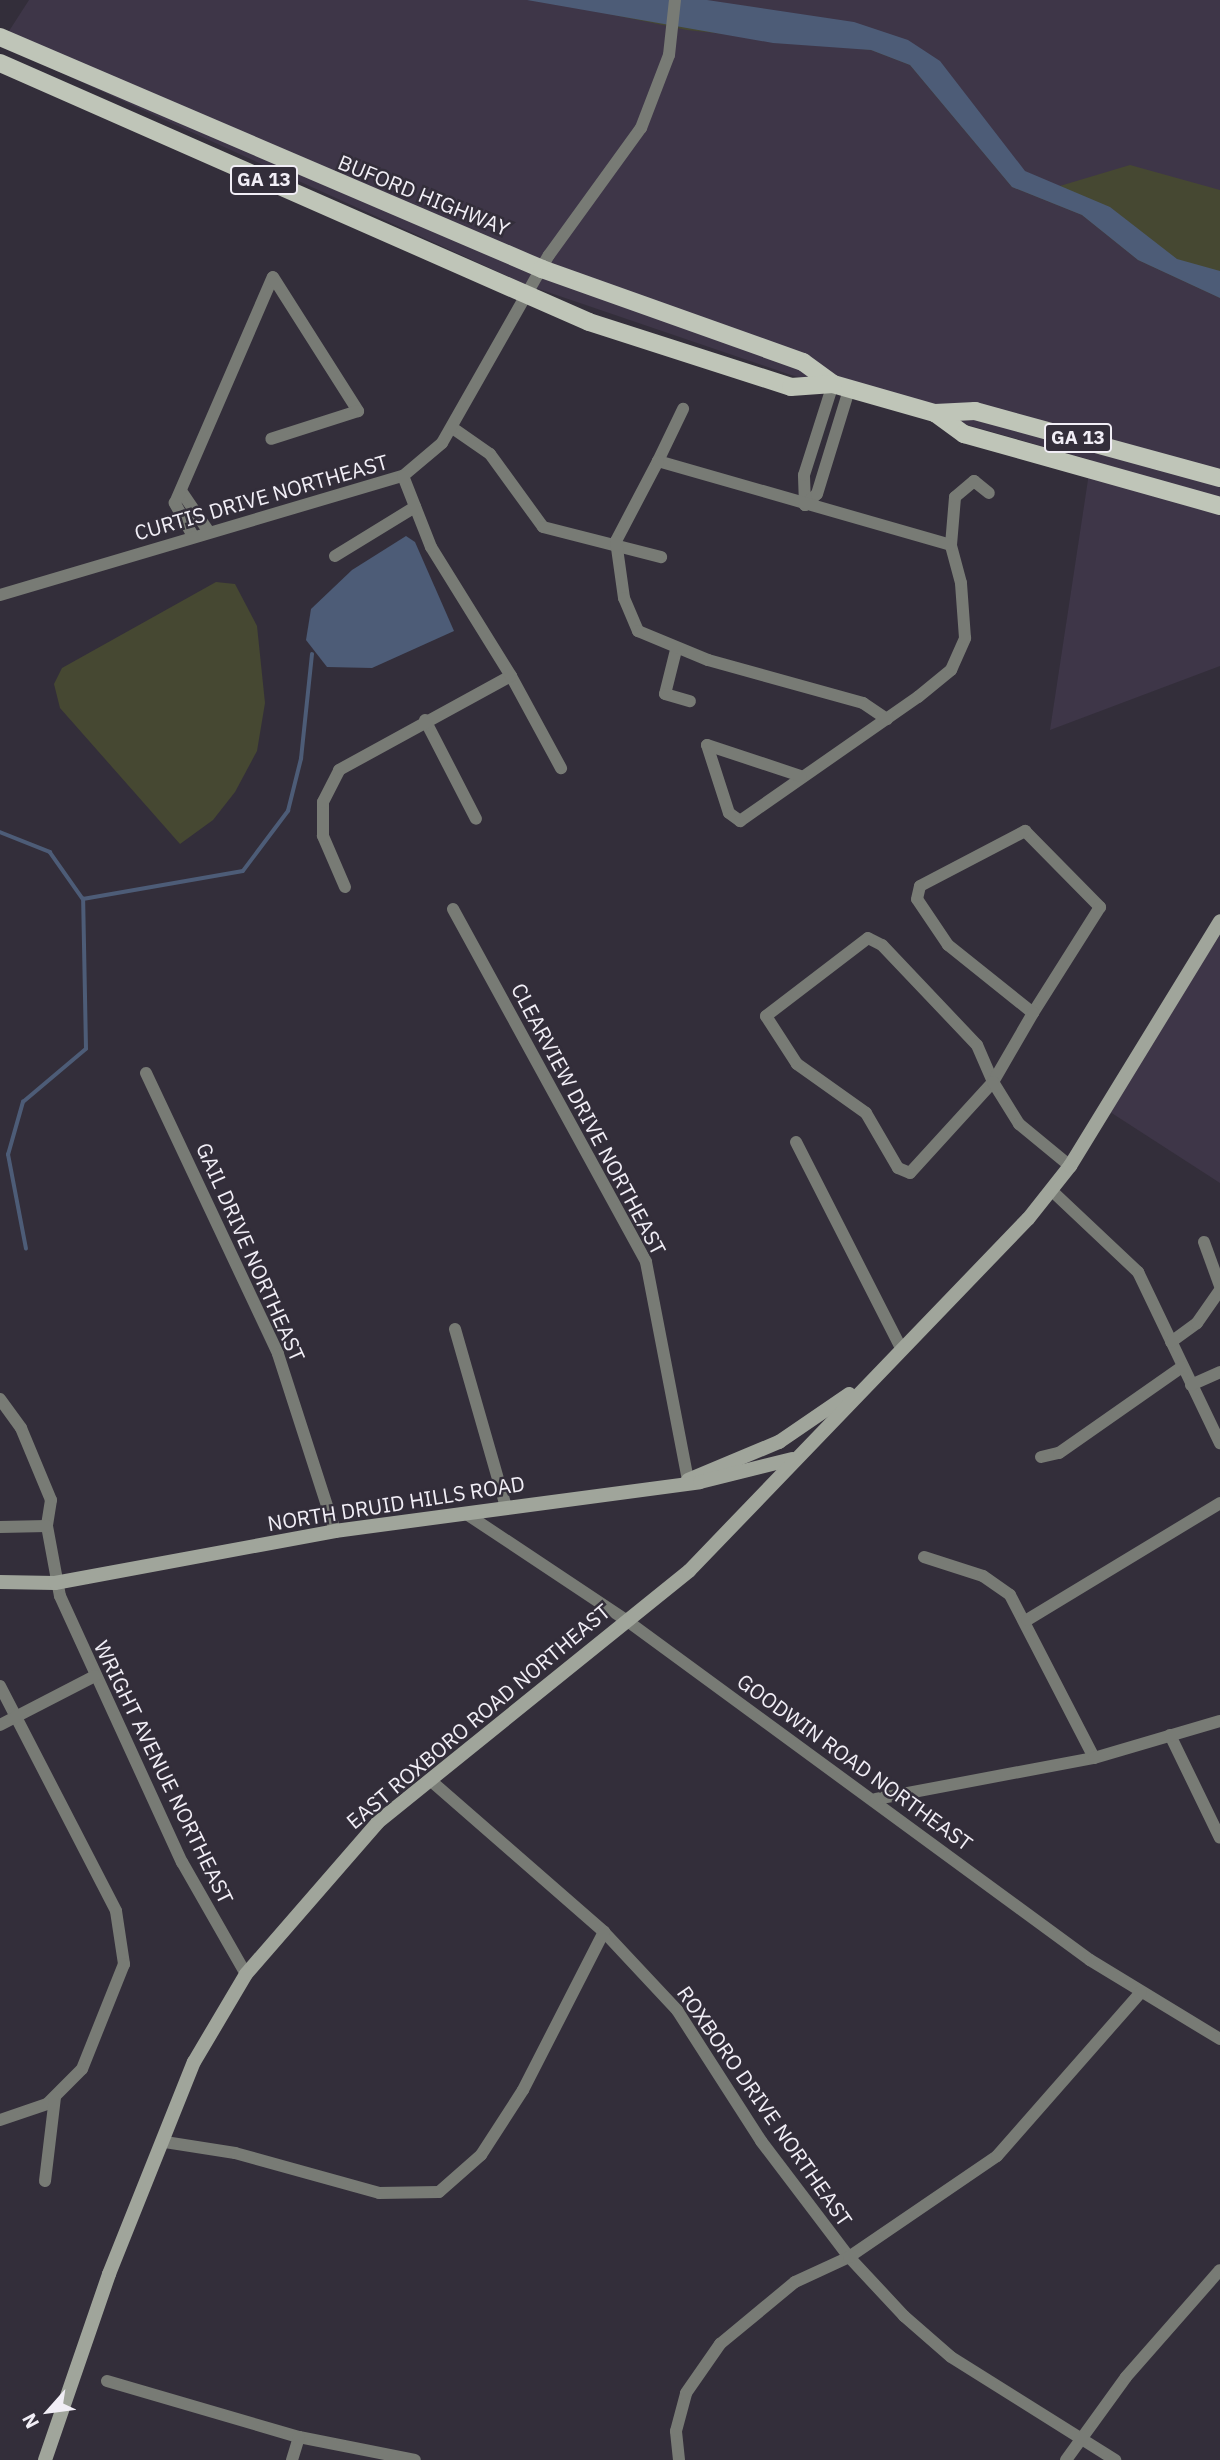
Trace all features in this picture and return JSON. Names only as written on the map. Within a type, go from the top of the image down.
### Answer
[{"type":"main road","name":"BUFORD HIGHWAY","points":[[0,37],[542,270],[803,362],[841,387]]},
{"type":"main road","name":"BUFORD HIGHWAY","points":[[0,63],[528,298],[713,367],[791,387],[841,387],[935,413],[975,411],[1220,478]]},
{"type":"main road","name":"BUFORD HIGHWAY","points":[[935,413],[964,434],[1220,506]]},
{"type":"main road","points":[[688,1480],[779,1442],[870,1379],[1051,1190],[1070,1166],[1220,921]]},
{"type":"main road","name":"EAST ROXBORO ROAD NORTHEAST","points":[[45,2460],[109,2274],[165,2142],[194,2062],[246,1973],[378,1822],[689,1572],[870,1379]]},
{"type":"main road","name":"NORTH DRUID HILLS ROAD","points":[[0,1583],[55,1583],[335,1531],[468,1515],[688,1480],[796,1458]]},
{"type":"street","name":"CURTIS DRIVE NORTHEAST","points":[[0,595],[403,476],[454,429],[542,270],[641,128],[669,55],[675,0]]},
{"type":"street","points":[[193,536],[178,497],[273,278],[358,411],[271,439]]},
{"type":"street","points":[[805,505],[841,387]]},
{"type":"street","points":[[816,467],[841,387]]},
{"type":"street","points":[[683,409],[616,541],[624,598],[638,631],[676,650],[863,703],[887,719]]},
{"type":"street","points":[[454,429],[511,477],[543,527],[616,541],[661,557]]},
{"type":"street","points":[[658,461],[951,545]]},
{"type":"street","points":[[403,476],[437,558],[511,676],[561,768]]},
{"type":"street","points":[[801,776],[707,745],[729,813],[740,821],[801,776],[887,719],[951,670],[965,638],[951,545],[955,497],[974,481],[989,493]]},
{"type":"street","points":[[178,497],[209,532]]},
{"type":"street","points":[[335,556],[415,507]]},
{"type":"street","points":[[676,650],[665,694],[690,701]]},
{"type":"street","points":[[345,887],[323,835],[323,802],[339,770],[425,720],[511,676]]},
{"type":"street","points":[[425,720],[476,819]]},
{"type":"street","points":[[1033,1013],[948,945],[917,899],[920,886],[1025,831],[1100,907],[993,1082],[910,1173],[898,1167],[866,1113],[797,1064],[766,1016],[868,939],[882,945],[977,1045],[993,1082],[1019,1124],[1070,1166]]},
{"type":"street","name":"CLEARVIEW DRIVE NORTHEAST","points":[[453,909],[646,1262],[688,1480]]},
{"type":"street","name":"GAIL DRIVE NORTHEAST","points":[[146,1073],[278,1354],[335,1531]]},
{"type":"street","points":[[796,1142],[900,1346]]},
{"type":"street","points":[[1051,1190],[1138,1272],[1220,1443]]},
{"type":"street","points":[[1171,1342],[1186,1331],[1220,1288],[1204,1242]]},
{"type":"street","points":[[455,1329],[506,1507]]},
{"type":"street","points":[[1041,1457],[1059,1453],[1182,1367]]},
{"type":"street","points":[[1191,1385],[1220,1371]]},
{"type":"street","name":"WRIGHT AVENUE NORTHEAST","points":[[0,1399],[38,1463],[51,1500],[47,1527],[55,1583],[95,1676],[182,1862],[246,1973]]},
{"type":"street","points":[[1027,1620],[1220,1503]]},
{"type":"street","name":"GOODWIN ROAD NORTHEAST","points":[[468,1515],[626,1620],[1141,1992],[1220,2039]]},
{"type":"street","points":[[0,1527],[47,1527]]},
{"type":"street","points":[[924,1557],[982,1576],[1010,1595],[1027,1620],[1094,1758]]},
{"type":"street","points":[[0,1725],[95,1676]]},
{"type":"street","points":[[0,1686],[19,1716],[122,1933],[124,1964],[82,2069],[55,2097],[0,2120]]},
{"type":"street","points":[[876,1799],[1094,1758],[1220,1721]]},
{"type":"street","points":[[1170,1735],[1220,1838]]},
{"type":"street","name":"ROXBORO DRIVE NORTHEAST","points":[[430,1780],[604,1932],[677,2010],[761,2141],[849,2256],[951,2357],[1115,2460]]},
{"type":"street","points":[[165,2142],[235,2153],[379,2193],[439,2192],[481,2155],[523,2090],[604,1932]]},
{"type":"street","points":[[679,2460],[676,2431],[686,2393],[720,2344],[795,2281],[849,2256],[1017,2139],[1141,1992]]},
{"type":"street","points":[[45,2182],[55,2097]]},
{"type":"street","points":[[1066,2460],[1081,2438],[1220,2270]]},
{"type":"street","points":[[107,2381],[299,2437],[415,2460]]},
{"type":"street","points":[[292,2460],[299,2437]]},
{"type":"shaded area","points":[[29,0],[1220,0],[1220,666],[1050,730],[1091,460],[791,375],[527,285],[0,45]]},
{"type":"shaded area","points":[[1220,935],[1220,1183],[1107,1110]]},
{"type":"green space","points":[[541,0],[637,0],[917,59],[1043,191],[1130,165],[1220,190],[1220,298],[1138,260],[1082,215],[1012,187],[910,65],[871,50],[687,30]]},
{"type":"green space","points":[[216,582],[235,584],[257,626],[265,703],[257,751],[235,792],[213,820],[180,844],[60,708],[54,684],[62,668]]},
{"type":"water","points":[[527,0],[707,0],[854,22],[908,40],[940,61],[1025,171],[1110,207],[1177,259],[1220,271],[1220,298],[1138,260],[1082,215],[1012,187],[910,65],[871,50],[773,43]]},
{"type":"water","points":[[406,536],[415,542],[454,631],[372,668],[327,667],[306,640],[311,609],[352,570]]},
{"type":"waterway","points":[[0,832],[50,852],[83,899],[243,871],[288,811],[301,759],[312,655]]},
{"type":"waterway","points":[[26,1249],[8,1155],[23,1102],[86,1049],[83,899]]}]
